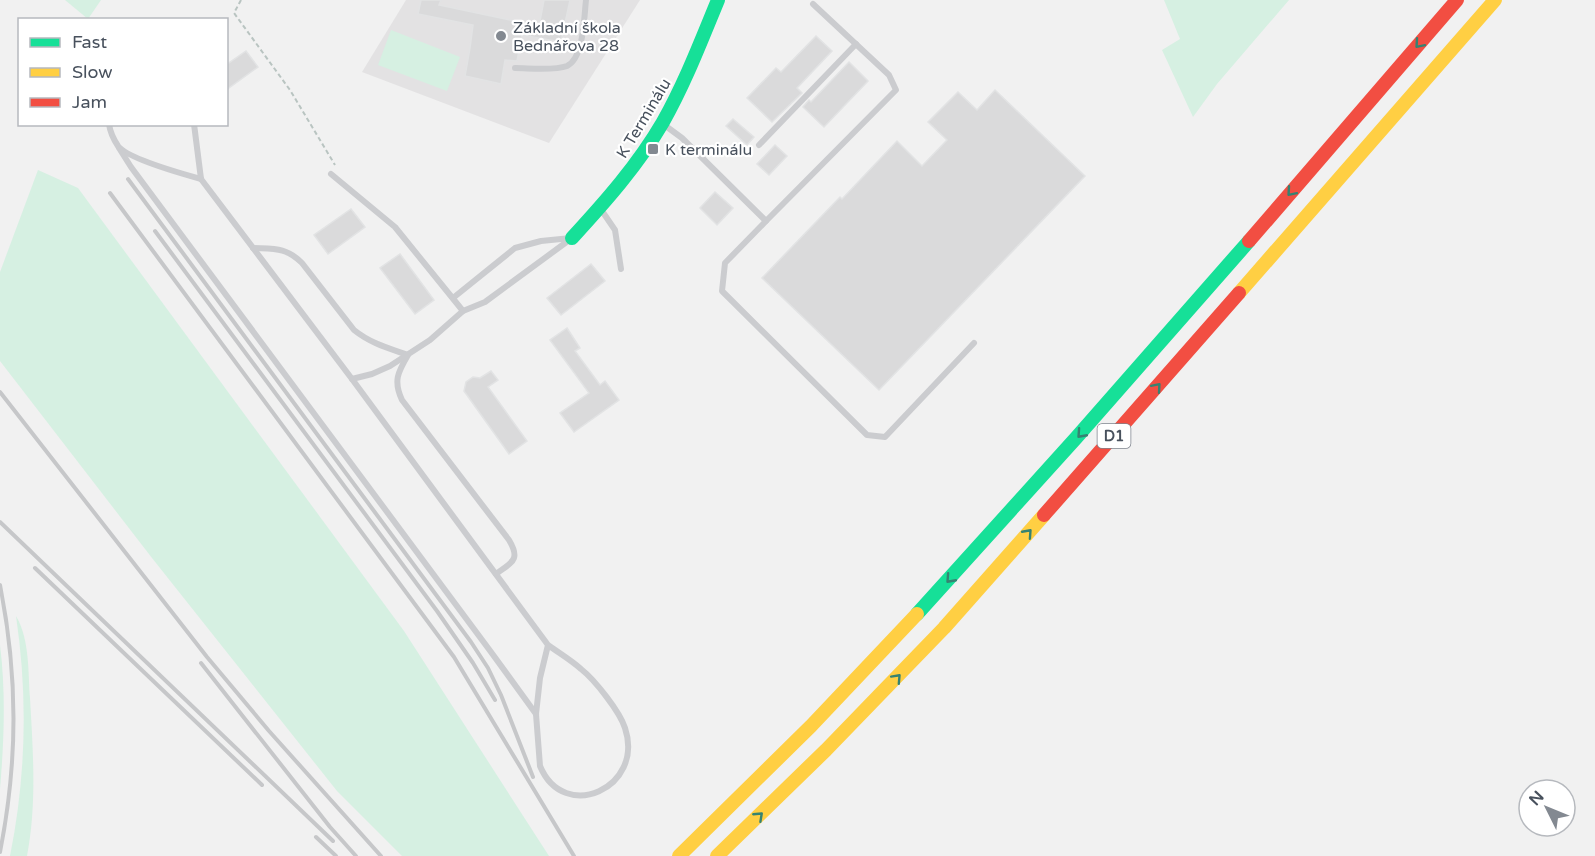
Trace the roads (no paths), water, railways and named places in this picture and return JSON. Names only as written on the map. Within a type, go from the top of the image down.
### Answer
[{"type":"main road","name":"K Terminálu","points":[[572,238],[621,184],[662,124],[690,69],[718,0]]},
{"type":"main road","name":"D1","points":[[679,856],[802,735],[923,609],[1112,398],[1457,0]]},
{"type":"main road","name":"D1","points":[[717,856],[835,742],[944,628],[1495,0]]},
{"type":"lane","points":[[515,68],[565,66],[574,60],[581,39],[586,0]]},
{"type":"lane","points":[[813,4],[889,75],[896,90],[726,263],[722,291],[867,435],[885,437],[974,343]]},
{"type":"lane","points":[[759,145],[856,44]]},
{"type":"lane","points":[[662,124],[682,138],[766,221]]},
{"type":"lane","points":[[109,126],[131,167],[536,714]]},
{"type":"lane","points":[[194,126],[201,179],[548,645],[582,669],[615,710],[625,727],[628,751],[622,771],[608,788],[599,793],[588,795],[566,792],[543,773],[538,758],[536,714],[540,678],[548,645]]},
{"type":"lane","points":[[119,148],[145,162],[201,179]]},
{"type":"lane","points":[[331,174],[395,227],[463,311]]},
{"type":"lane","points":[[600,208],[615,230],[621,269]]},
{"type":"lane","points":[[453,298],[515,248],[542,241],[572,238]]},
{"type":"lane","points":[[352,379],[381,370],[408,355],[430,340],[463,311],[485,302],[572,238]]},
{"type":"lane","points":[[253,248],[285,250],[295,255],[354,330],[376,344],[408,355]]},
{"type":"lane","points":[[408,355],[399,370],[397,381],[402,400],[514,548],[516,556],[513,561],[496,574]]},
{"type":"railway","points":[[128,179],[471,642],[488,668],[501,695],[533,777]]},
{"type":"railway","points":[[110,193],[454,657],[574,856]]},
{"type":"railway","points":[[155,231],[437,611],[495,700]]},
{"type":"railway","points":[[0,392],[207,657],[269,731],[381,856]]},
{"type":"railway","points":[[0,522],[333,841]]},
{"type":"railway","points":[[35,568],[262,785]]},
{"type":"railway","points":[[0,585],[10,652],[14,718],[10,785],[0,852]]},
{"type":"railway","points":[[201,663],[330,827],[356,856]]},
{"type":"railway","points":[[316,837],[336,856]]},
{"type":"place","name":"Základní škola Bednářova 28","points":[[501,36]]},
{"type":"place","name":"K terminálu","points":[[653,149]]}]
